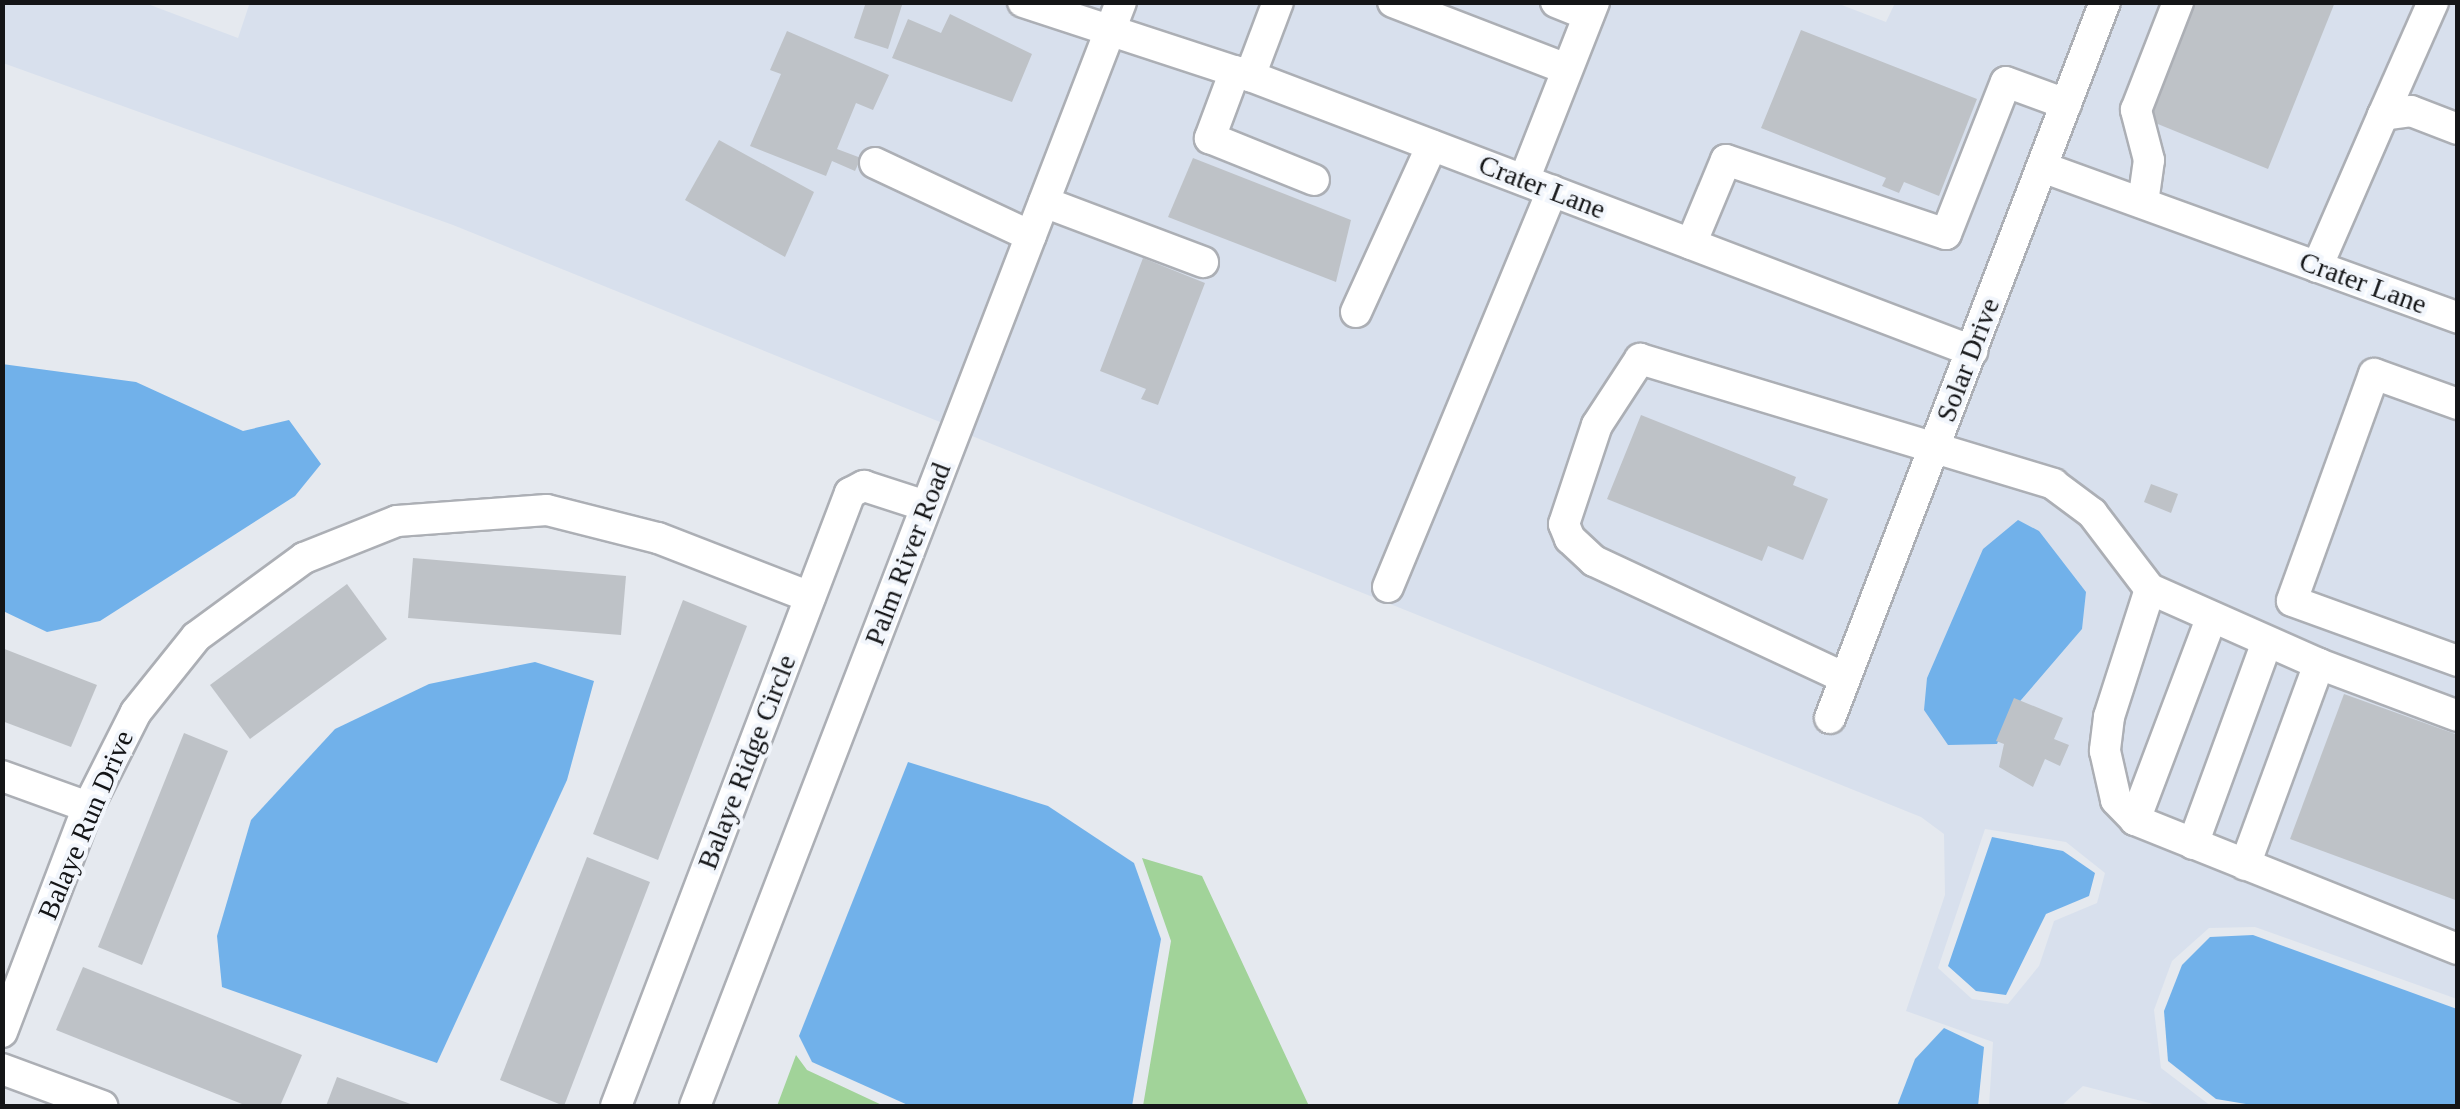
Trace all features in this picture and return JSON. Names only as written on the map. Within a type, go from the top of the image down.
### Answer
[{"type":"street","name":"Crater Lane","points":[[1024,2],[1116,14],[1242,74],[1972,350]]},
{"type":"street","points":[[1278,2],[1210,138],[1314,180]]},
{"type":"street","points":[[1393,2],[1568,69]]},
{"type":"street","points":[[1388,587],[1538,186],[1568,69],[1591,9],[1556,2]]},
{"type":"street","name":"Solar Drive","points":[[1830,718],[2106,2]]},
{"type":"street","points":[[2143,204],[2149,160],[2136,110],[2178,2]]},
{"type":"street","points":[[2317,267],[2432,2]]},
{"type":"street","name":"Palm River Road","points":[[695,1106],[1116,14]]},
{"type":"street","points":[[1691,244],[1726,160],[1946,234],[2006,82],[2066,104]]},
{"type":"street","points":[[2383,115],[2411,111],[2458,129]]},
{"type":"street","points":[[1356,312],[1432,145]]},
{"type":"street","points":[[875,163],[1030,236]]},
{"type":"street","name":"Crater Lane","points":[[2042,167],[2458,318]]},
{"type":"street","points":[[1044,202],[1204,262]]},
{"type":"street","points":[[1846,678],[1585,555],[1564,524],[1591,439],[1612,390],[1640,359],[1935,445],[2053,484],[2092,512],[2150,590],[2319,664],[2458,716]]},
{"type":"street","points":[[2458,404],[2374,374],[2292,601],[2458,661]]},
{"type":"street","name":"Balaye Ridge Circle","points":[[616,1106],[810,597],[857,487],[926,506]]},
{"type":"street","name":"Balaye Run Drive","points":[[2,1032],[15,964],[136,712],[196,637],[291,565],[397,521],[547,510],[658,538],[810,597]]},
{"type":"street","points":[[2150,590],[2104,751],[2116,800],[2135,820],[2458,948]]},
{"type":"street","points":[[2135,820],[2211,619]]},
{"type":"street","points":[[2193,844],[2268,642]]},
{"type":"street","points":[[2245,865],[2319,664]]},
{"type":"street","points":[[2,776],[88,808]]},
{"type":"street","points":[[2,1069],[102,1106]]},
{"type":"shaded area","points":[[250,2],[1108,3],[945,424],[453,225],[3,63],[2,3],[145,3],[238,38]]},
{"type":"shaded area","points":[[1134,2],[1834,2],[1886,22],[1895,3],[2093,3],[1964,336],[1127,20]]},
{"type":"shaded area","points":[[2118,3],[2457,3],[2457,307],[2057,161]]},
{"type":"shaded area","points":[[1119,40],[1957,356],[1815,723],[1837,732],[2050,181],[2457,329],[2457,999],[2255,927],[2209,928],[2172,961],[2154,1010],[2161,1068],[2211,1106],[2161,1106],[2083,1086],[2061,1106],[1989,1106],[1993,1042],[1906,1011],[1945,895],[1944,834],[1921,817],[967,434]],"holes":[[[1970,581],[2082,629],[2009,714],[1997,743],[1978,740],[1927,678]],[[1985,829],[2066,842],[2105,873],[2097,903],[2054,921],[2039,966],[2008,1004],[1972,999],[1938,968]]]},
{"type":"green space","points":[[1142,858],[1202,876],[1309,1106],[1143,1106],[1171,941]]},
{"type":"green space","points":[[796,1055],[807,1070],[884,1106],[777,1106]]},
{"type":"water","points":[[2,364],[136,382],[243,431],[289,420],[321,464],[295,496],[100,621],[47,632],[3,611]]},
{"type":"water","points":[[2018,520],[2039,531],[2086,592],[2082,629],[2009,714],[1997,744],[1948,745],[1924,710],[1927,678],[1983,549]]},
{"type":"water","points":[[535,662],[594,681],[567,780],[437,1063],[222,987],[217,936],[251,820],[335,729],[429,684]]},
{"type":"water","points":[[908,762],[1048,806],[1134,863],[1161,939],[1132,1106],[910,1106],[812,1062],[799,1036]]},
{"type":"water","points":[[1992,837],[2063,851],[2095,873],[2089,896],[2046,914],[2006,995],[1976,991],[1948,966]]},
{"type":"water","points":[[2253,935],[2457,1009],[2457,1106],[2258,1106],[2216,1099],[2168,1061],[2164,1011],[2182,965],[2210,937]]},
{"type":"water","points":[[1944,1028],[1984,1047],[1978,1106],[1897,1106],[1915,1059]]},
{"type":"building","points":[[866,2],[903,2],[888,49],[854,38]]},
{"type":"building","points":[[2196,2],[2335,2],[2268,169],[2148,120]]},
{"type":"building","points":[[950,14],[1032,54],[1012,102],[892,58],[908,19],[941,33]]},
{"type":"building","points":[[1801,30],[1977,99],[1939,196],[1904,182],[1899,193],[1882,186],[1886,178],[1761,128]]},
{"type":"building","points":[[787,31],[889,75],[873,110],[856,103],[837,149],[861,158],[855,171],[832,161],[826,176],[750,146],[781,74],[770,70]]},
{"type":"building","points":[[719,140],[814,192],[785,257],[685,200]]},
{"type":"building","points":[[1193,158],[1351,220],[1336,282],[1168,217]]},
{"type":"building","points":[[1143,258],[1205,283],[1158,405],[1141,399],[1146,389],[1100,371]]},
{"type":"building","points":[[1641,415],[1796,477],[1793,485],[1828,499],[1803,560],[1768,546],[1762,561],[1607,499]]},
{"type":"building","points":[[2151,484],[2178,494],[2171,513],[2144,502]]},
{"type":"building","points":[[413,558],[626,576],[621,635],[408,618]]},
{"type":"building","points":[[347,584],[387,639],[250,739],[210,685]]},
{"type":"building","points":[[683,600],[747,626],[658,860],[593,834]]},
{"type":"building","points":[[2,648],[97,685],[71,747],[2,721]]},
{"type":"building","points":[[2344,694],[2458,735],[2458,901],[2290,839]]},
{"type":"building","points":[[2014,698],[2063,718],[2054,739],[2069,745],[2060,766],[2045,759],[2033,787],[1999,767],[2004,744],[1996,741]]},
{"type":"building","points":[[184,733],[228,751],[142,965],[98,947]]},
{"type":"building","points":[[587,857],[650,882],[564,1106],[500,1080]]},
{"type":"building","points":[[83,967],[302,1055],[280,1106],[247,1106],[56,1030]]},
{"type":"building","points":[[337,1077],[416,1106],[326,1106]]}]
